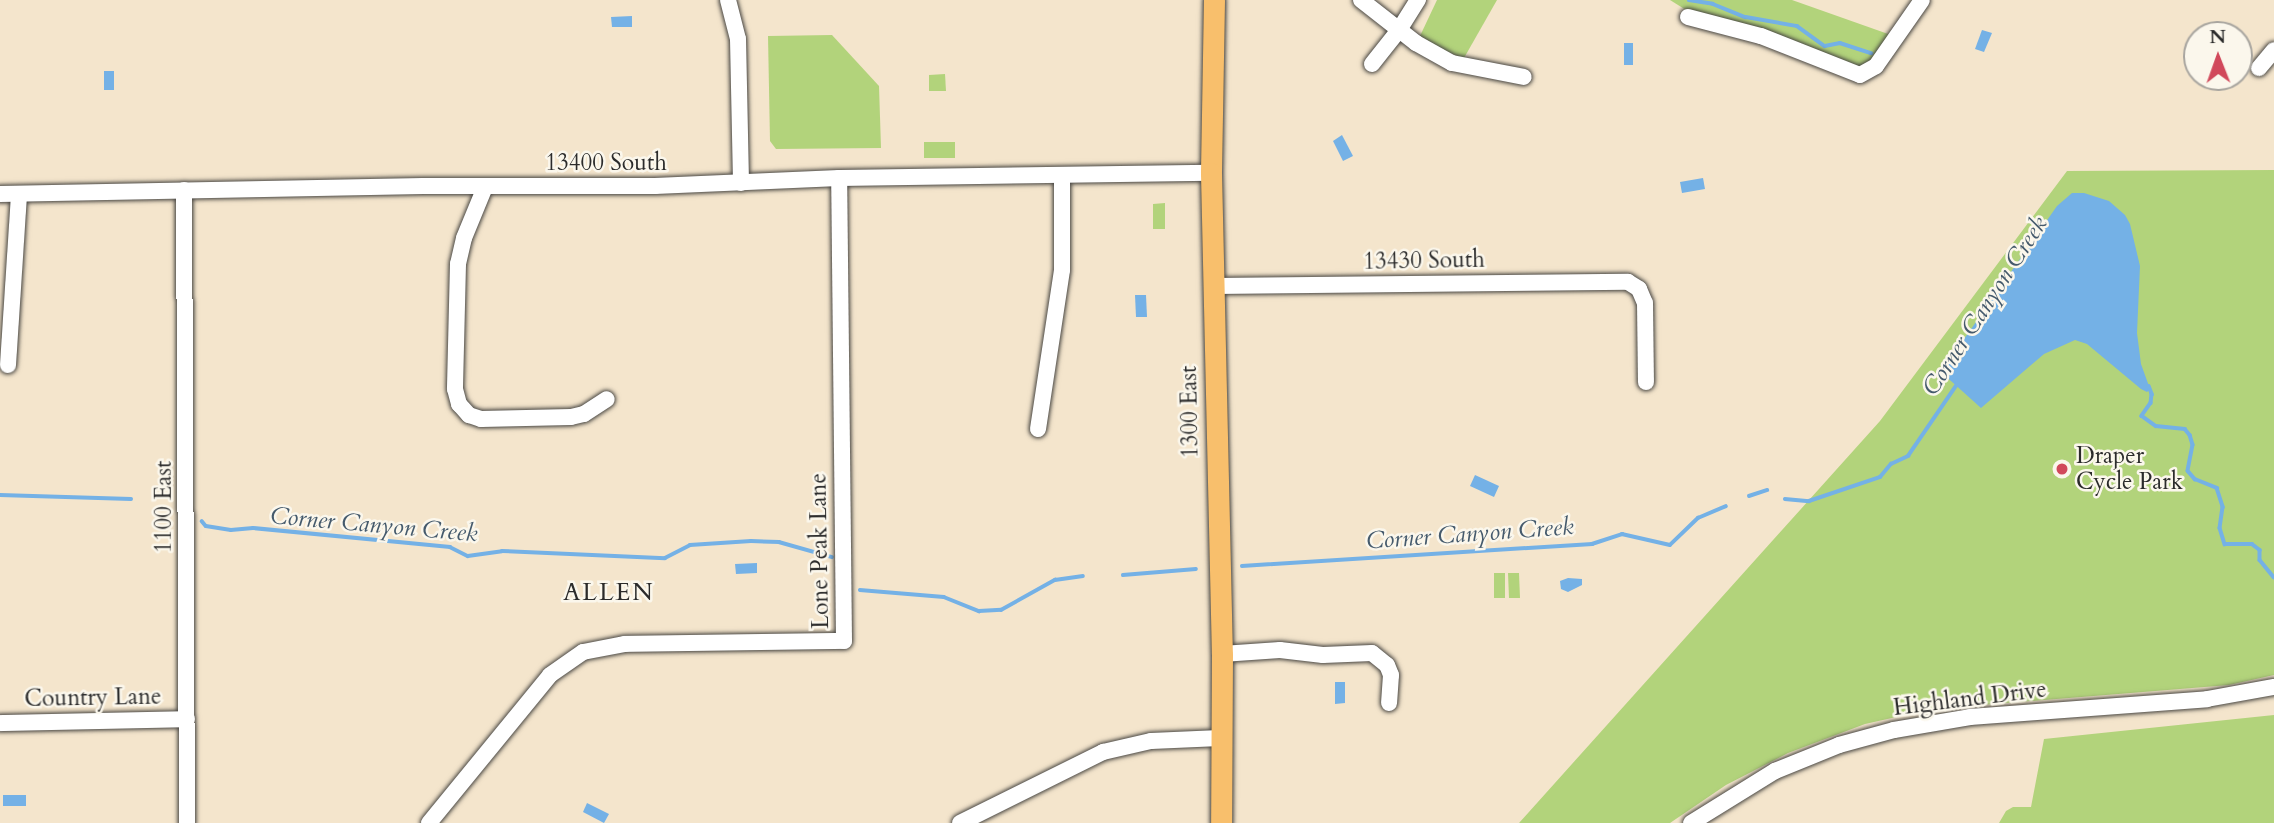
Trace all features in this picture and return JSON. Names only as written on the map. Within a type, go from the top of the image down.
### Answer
[{"type":"main road","name":"1300 East","points":[[1214,0],[1211,173],[1222,653],[1221,823]]},
{"type":"street","points":[[728,0],[738,39],[741,183]]},
{"type":"street","points":[[1361,0],[1432,54],[1452,63],[1524,76]]},
{"type":"street","points":[[1372,64],[1418,0]]},
{"type":"street","points":[[1688,17],[1761,36],[1860,75],[1876,66],[1922,0]]},
{"type":"street","points":[[2259,68],[2274,50]]},
{"type":"street","name":"13400 South","points":[[0,194],[1211,173]]},
{"type":"street","points":[[1038,429],[1062,270],[1062,175]]},
{"type":"street","name":"Lone Peak Lane","points":[[429,823],[550,675],[583,652],[625,644],[844,640],[839,178]]},
{"type":"street","points":[[485,187],[464,238],[458,264],[455,389],[459,404],[469,415],[481,419],[571,417],[584,414],[607,399]]},
{"type":"street","name":"1100 East","points":[[184,190],[187,823]]},
{"type":"street","points":[[8,365],[19,194]]},
{"type":"street","name":"13430 South","points":[[1214,286],[1634,284],[1645,303],[1646,382]]},
{"type":"street","points":[[1222,653],[1280,650],[1324,655],[1371,653],[1387,665],[1391,675],[1389,703]]},
{"type":"street","name":"Highland Drive","points":[[1691,823],[1775,771],[1839,745],[1894,730],[1970,717],[2207,699],[2274,687]]},
{"type":"street","name":"Country Lane","points":[[0,723],[187,719]]},
{"type":"street","points":[[960,823],[1102,752],[1151,741],[1220,738]]},
{"type":"green space","points":[[1437,0],[1497,0],[1464,58],[1441,50],[1420,36]]},
{"type":"green space","points":[[1670,0],[1792,0],[1891,35],[1868,66],[1860,67],[1686,10]]},
{"type":"green space","points":[[832,35],[879,86],[881,148],[776,149],[770,141],[768,36]]},
{"type":"green space","points":[[945,74],[946,91],[929,91],[929,75]]},
{"type":"green space","points":[[924,142],[955,142],[955,158],[924,158]]},
{"type":"green space","name":"Draper Cycle Park","points":[[2274,170],[2274,675],[2229,685],[1932,709],[1865,724],[1788,753],[1726,785],[1670,823],[1519,823],[1880,421],[2067,171]]},
{"type":"green space","points":[[1165,203],[1165,229],[1153,229],[1153,204]]},
{"type":"green space","points":[[1494,573],[1505,573],[1505,598],[1494,598]]},
{"type":"green space","points":[[1508,573],[1519,573],[1520,598],[1509,598]]},
{"type":"green space","points":[[2274,715],[2274,823],[1999,823],[2006,811],[2013,807],[2031,807],[2044,739]]},
{"type":"water","points":[[632,16],[632,27],[612,27],[611,17]]},
{"type":"water","points":[[1982,30],[1992,33],[1984,52],[1975,49]]},
{"type":"water","points":[[1624,43],[1633,43],[1633,65],[1624,65]]},
{"type":"water","points":[[104,71],[114,71],[114,90],[104,90]]},
{"type":"water","points":[[1342,135],[1353,156],[1343,161],[1333,141]]},
{"type":"water","points":[[1703,178],[1705,189],[1682,193],[1680,182]]},
{"type":"water","points":[[2072,193],[2084,193],[2109,201],[2125,215],[2130,224],[2140,266],[2137,333],[2141,364],[2150,389],[2147,392],[2141,389],[2087,344],[2075,340],[2044,354],[1981,408],[1941,372],[2057,206]]},
{"type":"water","points":[[1135,295],[1146,295],[1147,317],[1136,317]]},
{"type":"water","points":[[1475,475],[1499,486],[1494,497],[1470,486]]},
{"type":"water","points":[[757,563],[757,573],[736,574],[735,564]]},
{"type":"water","points":[[1568,578],[1582,579],[1582,585],[1568,592],[1561,589],[1560,581]]},
{"type":"water","points":[[1335,682],[1345,682],[1345,703],[1335,704]]},
{"type":"water","points":[[3,795],[26,795],[26,806],[3,806]]},
{"type":"water","points":[[587,803],[609,814],[604,823],[583,812]]},
{"type":"waterway","points":[[1689,0],[1713,4],[1746,17],[1797,26],[1825,46],[1840,43],[1871,53]]},
{"type":"waterway","name":"Corner Canyon Creek","points":[[1785,499],[1809,501],[1880,477],[1891,464],[1908,456],[1958,383]]},
{"type":"waterway","name":"Corner Canyon Creek","points":[[2149,386],[2151,403],[2142,416],[2156,426],[2185,429],[2190,435],[2193,445],[2188,471],[2195,479],[2217,488],[2223,507],[2220,528],[2225,544],[2252,544],[2260,550],[2260,560],[2274,577]]},
{"type":"waterway","name":"Corner Canyon Creek","points":[[1749,496],[1767,490]]},
{"type":"waterway","name":"Corner Canyon Creek","points":[[0,495],[131,499]]},
{"type":"waterway","name":"Corner Canyon Creek","points":[[1242,566],[1592,544],[1622,534],[1670,545],[1698,518],[1726,506]]},
{"type":"waterway","name":"Corner Canyon Creek","points":[[202,521],[206,526],[231,530],[253,528],[450,547],[468,556],[502,551],[665,558],[690,545],[751,541],[779,542],[832,557]]},
{"type":"waterway","name":"Corner Canyon Creek","points":[[1123,575],[1196,569]]},
{"type":"waterway","name":"Corner Canyon Creek","points":[[860,590],[944,597],[979,611],[1001,610],[1055,580],[1083,576]]},
{"type":"place","name":"Draper Cycle Park","points":[[2062,469]]},
{"type":"district","name":"ALLEN","points":[[609,593]]}]
